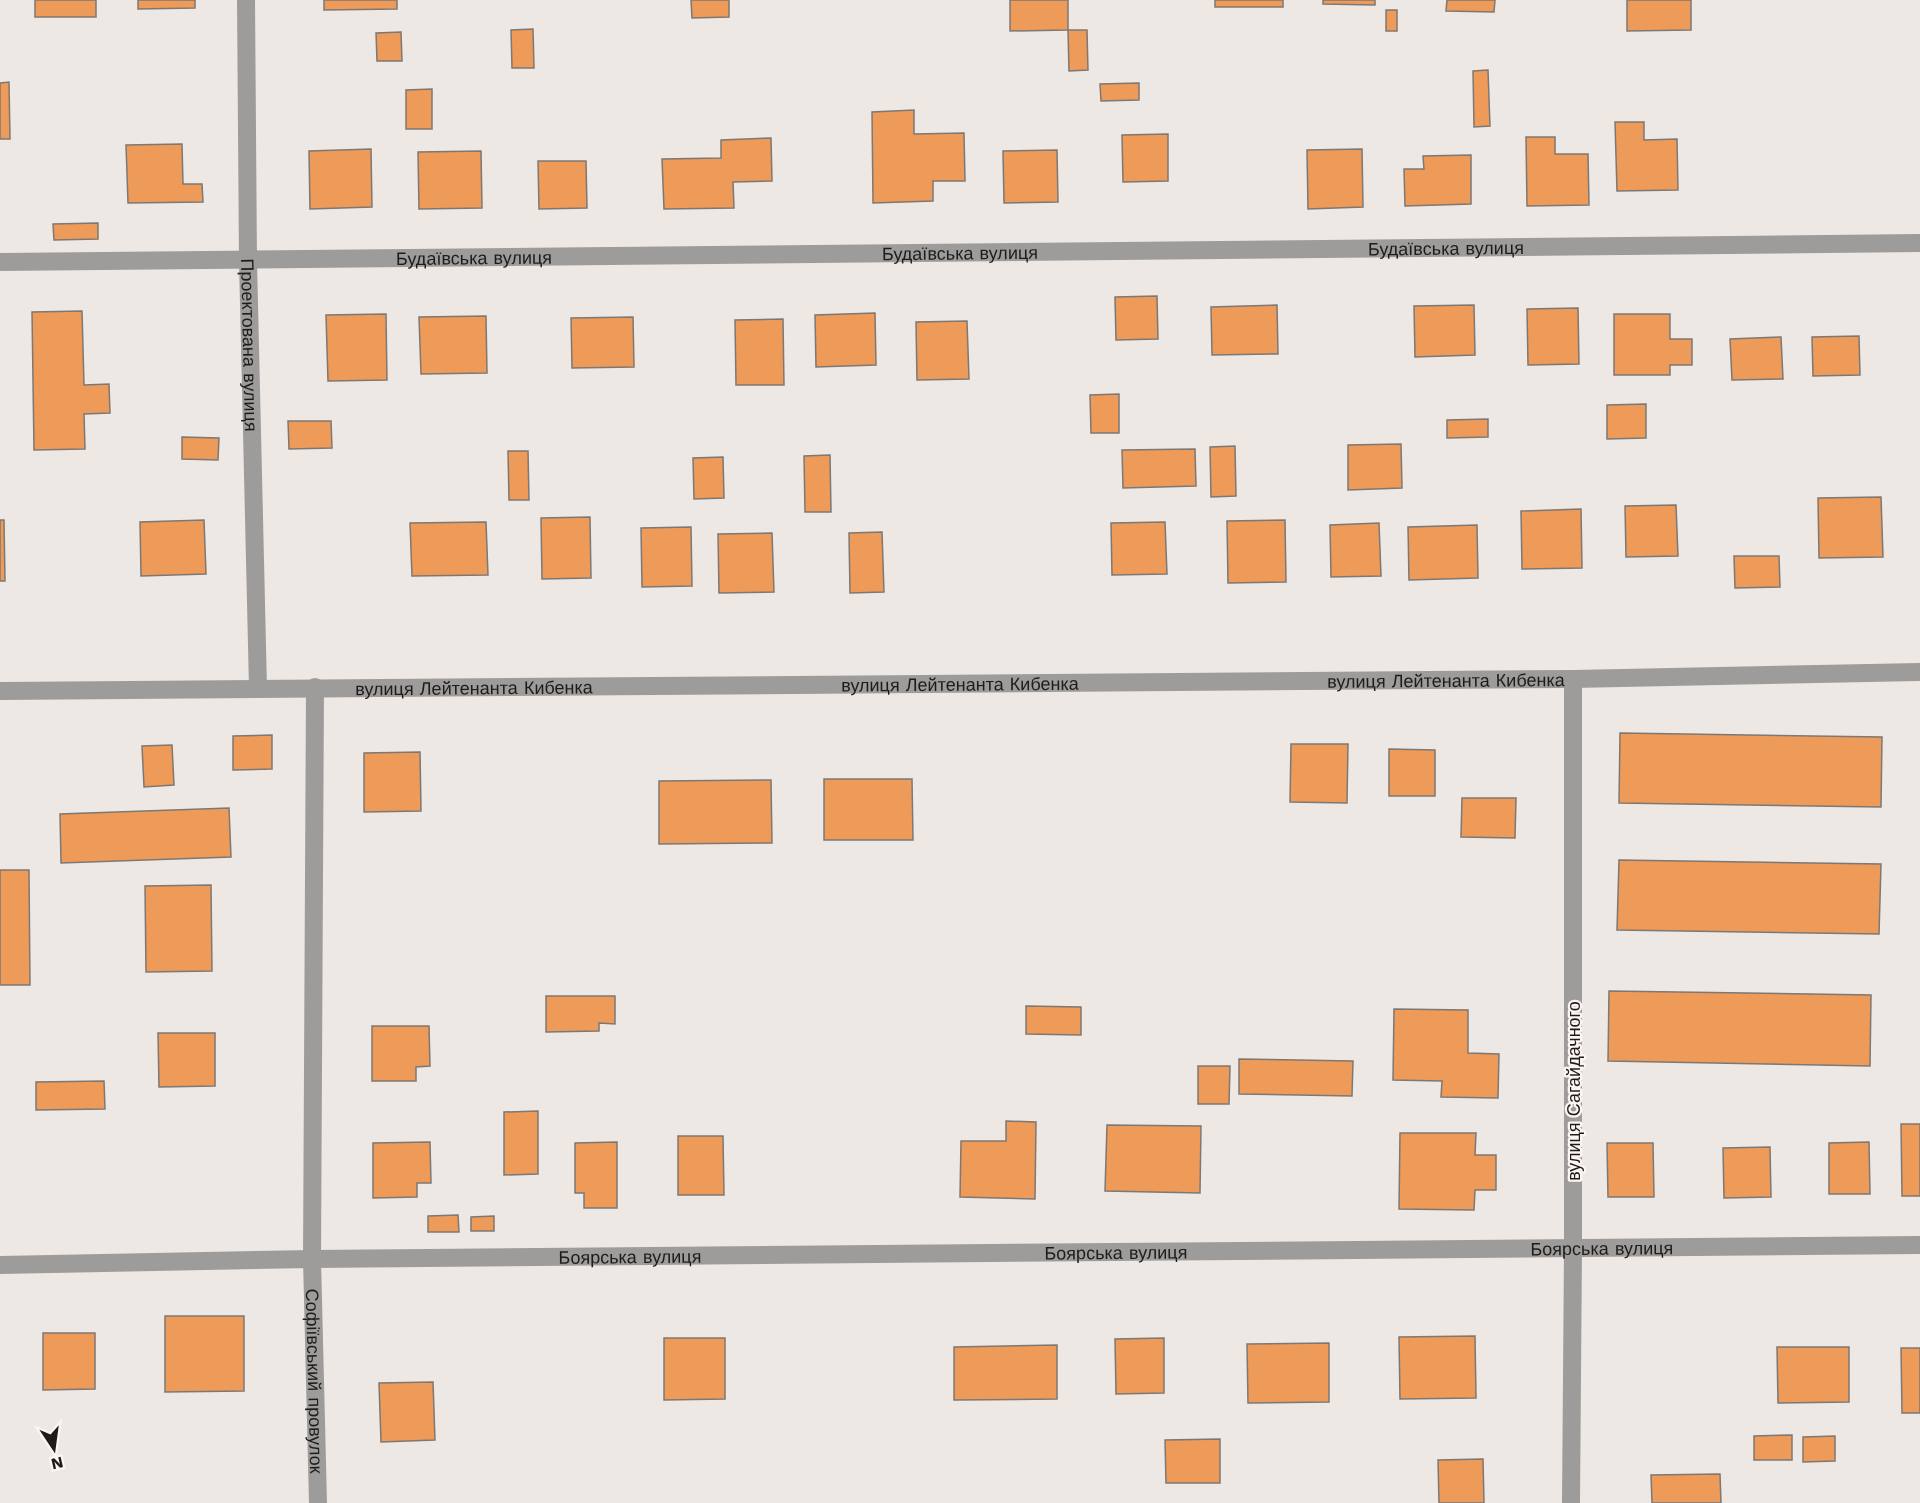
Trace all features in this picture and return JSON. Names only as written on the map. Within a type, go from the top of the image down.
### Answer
[{"type":"street","name":"Проектована вулиця","points":[[246,0],[248,261],[258,688]]},
{"type":"street","name":"Будаївська вулиця","points":[[0,262],[1920,243]]},
{"type":"street","name":"вулиця Лейтенанта Кибенка","points":[[0,691],[1573,679],[1920,672]]},
{"type":"street","name":"вулиця Сагайдачного","points":[[1571,1503],[1574,1249],[1573,679]]},
{"type":"street","name":"Софіївський провулок","points":[[315,687],[312,1259],[318,1503]]},
{"type":"street","name":"Боярська вулиця","points":[[0,1265],[312,1259],[1920,1245]]},
{"type":"building","points":[[35,0],[96,0],[96,17],[35,17]]},
{"type":"building","points":[[138,0],[195,0],[195,8],[138,9]]},
{"type":"building","points":[[324,0],[397,0],[397,9],[324,10]]},
{"type":"building","points":[[691,0],[729,0],[729,17],[692,18]]},
{"type":"building","points":[[1010,0],[1068,0],[1068,30],[1010,31]]},
{"type":"building","points":[[1215,0],[1283,0],[1283,7],[1215,7]]},
{"type":"building","points":[[1323,0],[1375,0],[1375,5],[1323,4]]},
{"type":"building","points":[[1447,0],[1495,0],[1494,12],[1446,11]]},
{"type":"building","points":[[1627,0],[1691,0],[1691,30],[1627,31]]},
{"type":"building","points":[[1386,10],[1397,10],[1397,31],[1386,31]]},
{"type":"building","points":[[533,29],[534,68],[512,68],[511,30]]},
{"type":"building","points":[[1068,30],[1087,30],[1088,70],[1069,71]]},
{"type":"building","points":[[401,32],[402,61],[377,61],[376,33]]},
{"type":"building","points":[[1488,70],[1490,126],[1474,127],[1473,71]]},
{"type":"building","points":[[9,82],[10,139],[0,139],[0,83]]},
{"type":"building","points":[[1139,83],[1139,100],[1101,101],[1100,84]]},
{"type":"building","points":[[432,89],[432,129],[406,129],[406,90]]},
{"type":"building","points":[[914,110],[914,134],[964,133],[965,181],[933,181],[933,201],[873,203],[872,112]]},
{"type":"building","points":[[1615,122],[1644,122],[1644,140],[1677,139],[1678,190],[1617,191]]},
{"type":"building","points":[[1168,134],[1168,181],[1123,182],[1122,135]]},
{"type":"building","points":[[1526,137],[1555,137],[1555,154],[1588,154],[1589,205],[1527,206]]},
{"type":"building","points":[[771,138],[772,181],[733,182],[734,208],[664,209],[662,159],[721,158],[721,140]]},
{"type":"building","points":[[182,144],[183,184],[202,184],[203,202],[128,203],[126,145]]},
{"type":"building","points":[[371,149],[372,207],[310,209],[309,151]]},
{"type":"building","points":[[1362,149],[1363,207],[1308,209],[1307,150]]},
{"type":"building","points":[[1057,150],[1058,202],[1004,203],[1003,151]]},
{"type":"building","points":[[481,151],[482,208],[419,209],[418,152]]},
{"type":"building","points":[[1471,155],[1471,204],[1405,206],[1404,169],[1424,169],[1423,156]]},
{"type":"building","points":[[538,161],[586,161],[587,208],[539,209]]},
{"type":"building","points":[[98,223],[98,239],[54,240],[53,224]]},
{"type":"building","points":[[1157,296],[1158,339],[1116,340],[1115,297]]},
{"type":"building","points":[[1277,305],[1278,354],[1212,355],[1211,307]]},
{"type":"building","points":[[1474,305],[1475,355],[1415,357],[1414,306]]},
{"type":"building","points":[[1578,308],[1579,364],[1528,365],[1527,309]]},
{"type":"building","points":[[82,311],[84,385],[109,384],[110,413],[84,414],[85,449],[34,450],[32,312]]},
{"type":"building","points":[[875,313],[876,365],[816,367],[815,315]]},
{"type":"building","points":[[386,314],[387,380],[328,381],[326,315]]},
{"type":"building","points":[[1614,314],[1670,314],[1670,339],[1692,339],[1692,365],[1670,365],[1670,375],[1614,375]]},
{"type":"building","points":[[486,316],[487,373],[421,374],[419,317]]},
{"type":"building","points":[[633,317],[634,367],[572,368],[571,318]]},
{"type":"building","points":[[783,319],[784,385],[736,385],[735,320]]},
{"type":"building","points":[[967,321],[969,379],[917,380],[916,322]]},
{"type":"building","points":[[1859,336],[1860,375],[1813,376],[1812,337]]},
{"type":"building","points":[[1781,337],[1783,379],[1732,380],[1730,339]]},
{"type":"building","points":[[1119,394],[1119,433],[1091,433],[1090,395]]},
{"type":"building","points":[[1646,404],[1646,438],[1607,439],[1607,405]]},
{"type":"building","points":[[1488,419],[1488,437],[1447,438],[1447,420]]},
{"type":"building","points":[[288,421],[331,421],[332,448],[289,449]]},
{"type":"building","points":[[182,437],[219,438],[218,460],[182,459]]},
{"type":"building","points":[[1401,444],[1402,488],[1348,490],[1348,445]]},
{"type":"building","points":[[1235,446],[1236,496],[1211,497],[1210,447]]},
{"type":"building","points":[[1195,449],[1196,486],[1123,488],[1122,450]]},
{"type":"building","points":[[508,451],[528,451],[529,500],[509,500]]},
{"type":"building","points":[[830,455],[831,512],[805,512],[804,456]]},
{"type":"building","points":[[723,457],[724,498],[694,499],[693,458]]},
{"type":"building","points":[[1881,497],[1883,557],[1819,558],[1818,498]]},
{"type":"building","points":[[1676,505],[1678,556],[1626,557],[1625,506]]},
{"type":"building","points":[[1581,509],[1582,568],[1522,569],[1521,511]]},
{"type":"building","points":[[590,517],[591,578],[542,579],[541,518]]},
{"type":"building","points":[[0,520],[4,520],[5,581],[0,581]]},
{"type":"building","points":[[204,520],[206,574],[141,576],[140,522]]},
{"type":"building","points":[[1285,520],[1286,582],[1228,583],[1227,521]]},
{"type":"building","points":[[486,522],[488,575],[412,576],[410,523]]},
{"type":"building","points":[[1165,522],[1167,574],[1112,575],[1111,523]]},
{"type":"building","points":[[1379,523],[1381,576],[1331,577],[1330,525]]},
{"type":"building","points":[[1477,525],[1478,578],[1409,580],[1408,527]]},
{"type":"building","points":[[691,527],[692,586],[642,587],[641,528]]},
{"type":"building","points":[[882,532],[884,592],[850,593],[849,533]]},
{"type":"building","points":[[772,533],[774,592],[719,593],[718,534]]},
{"type":"building","points":[[1734,556],[1779,556],[1780,587],[1735,588]]},
{"type":"building","points":[[1620,733],[1882,737],[1881,807],[1619,803]]},
{"type":"building","points":[[272,735],[272,769],[233,770],[233,736]]},
{"type":"building","points":[[1291,744],[1348,744],[1347,803],[1290,802]]},
{"type":"building","points":[[172,745],[174,785],[144,787],[142,746]]},
{"type":"building","points":[[1389,749],[1435,750],[1435,796],[1389,796]]},
{"type":"building","points":[[420,752],[421,811],[364,812],[364,753]]},
{"type":"building","points":[[824,779],[912,779],[913,840],[824,840]]},
{"type":"building","points":[[771,780],[772,843],[659,844],[659,781]]},
{"type":"building","points":[[1462,798],[1516,798],[1515,838],[1461,837]]},
{"type":"building","points":[[229,808],[231,857],[61,863],[60,814]]},
{"type":"building","points":[[1619,860],[1881,864],[1879,934],[1617,930]]},
{"type":"building","points":[[0,870],[29,870],[30,985],[0,985]]},
{"type":"building","points":[[211,885],[212,971],[146,972],[145,886]]},
{"type":"building","points":[[1609,991],[1871,995],[1870,1066],[1608,1061]]},
{"type":"building","points":[[546,996],[615,996],[615,1024],[599,1023],[599,1031],[546,1032]]},
{"type":"building","points":[[1026,1006],[1081,1007],[1081,1035],[1026,1034]]},
{"type":"building","points":[[1394,1009],[1468,1010],[1468,1053],[1499,1054],[1498,1098],[1441,1097],[1442,1081],[1393,1080]]},
{"type":"building","points":[[372,1026],[429,1026],[430,1066],[416,1067],[416,1081],[372,1081]]},
{"type":"building","points":[[158,1033],[215,1033],[215,1086],[159,1087]]},
{"type":"building","points":[[1239,1059],[1353,1061],[1352,1096],[1239,1094]]},
{"type":"building","points":[[1198,1066],[1230,1066],[1229,1104],[1198,1104]]},
{"type":"building","points":[[104,1081],[105,1109],[36,1110],[36,1082]]},
{"type":"building","points":[[538,1111],[538,1174],[504,1175],[504,1112]]},
{"type":"building","points":[[1006,1121],[1036,1122],[1035,1199],[960,1197],[961,1141],[1006,1141]]},
{"type":"building","points":[[1901,1124],[1920,1124],[1920,1196],[1902,1196]]},
{"type":"building","points":[[1107,1125],[1201,1126],[1200,1193],[1105,1191]]},
{"type":"building","points":[[1400,1133],[1476,1133],[1475,1155],[1496,1155],[1496,1190],[1475,1190],[1474,1210],[1399,1209]]},
{"type":"building","points":[[678,1136],[723,1136],[724,1195],[678,1195]]},
{"type":"building","points":[[430,1142],[431,1183],[417,1183],[417,1197],[373,1198],[373,1143]]},
{"type":"building","points":[[617,1142],[617,1208],[584,1208],[584,1193],[575,1193],[575,1143]]},
{"type":"building","points":[[1869,1142],[1870,1194],[1829,1194],[1829,1143]]},
{"type":"building","points":[[1607,1143],[1653,1143],[1654,1197],[1608,1197]]},
{"type":"building","points":[[1770,1147],[1771,1197],[1724,1198],[1723,1148]]},
{"type":"building","points":[[458,1215],[459,1232],[428,1232],[428,1216]]},
{"type":"building","points":[[494,1216],[494,1231],[471,1231],[471,1217]]},
{"type":"building","points":[[165,1316],[244,1316],[244,1391],[165,1392]]},
{"type":"building","points":[[43,1333],[95,1333],[95,1389],[43,1390]]},
{"type":"building","points":[[1475,1336],[1476,1398],[1400,1399],[1399,1337]]},
{"type":"building","points":[[664,1338],[725,1338],[725,1399],[664,1400]]},
{"type":"building","points":[[1164,1338],[1164,1393],[1116,1394],[1115,1339]]},
{"type":"building","points":[[1329,1343],[1329,1402],[1248,1403],[1247,1344]]},
{"type":"building","points":[[1057,1345],[1057,1399],[954,1400],[954,1347]]},
{"type":"building","points":[[1777,1347],[1849,1347],[1849,1402],[1778,1403]]},
{"type":"building","points":[[1901,1348],[1920,1348],[1920,1413],[1902,1413]]},
{"type":"building","points":[[433,1382],[435,1440],[381,1442],[379,1383]]},
{"type":"building","points":[[1792,1435],[1792,1460],[1754,1460],[1754,1436]]},
{"type":"building","points":[[1835,1436],[1835,1461],[1803,1462],[1803,1437]]},
{"type":"building","points":[[1220,1439],[1220,1483],[1166,1483],[1165,1440]]},
{"type":"building","points":[[1483,1459],[1484,1503],[1439,1503],[1438,1460]]},
{"type":"building","points":[[1720,1474],[1721,1503],[1652,1503],[1651,1475]]}]
